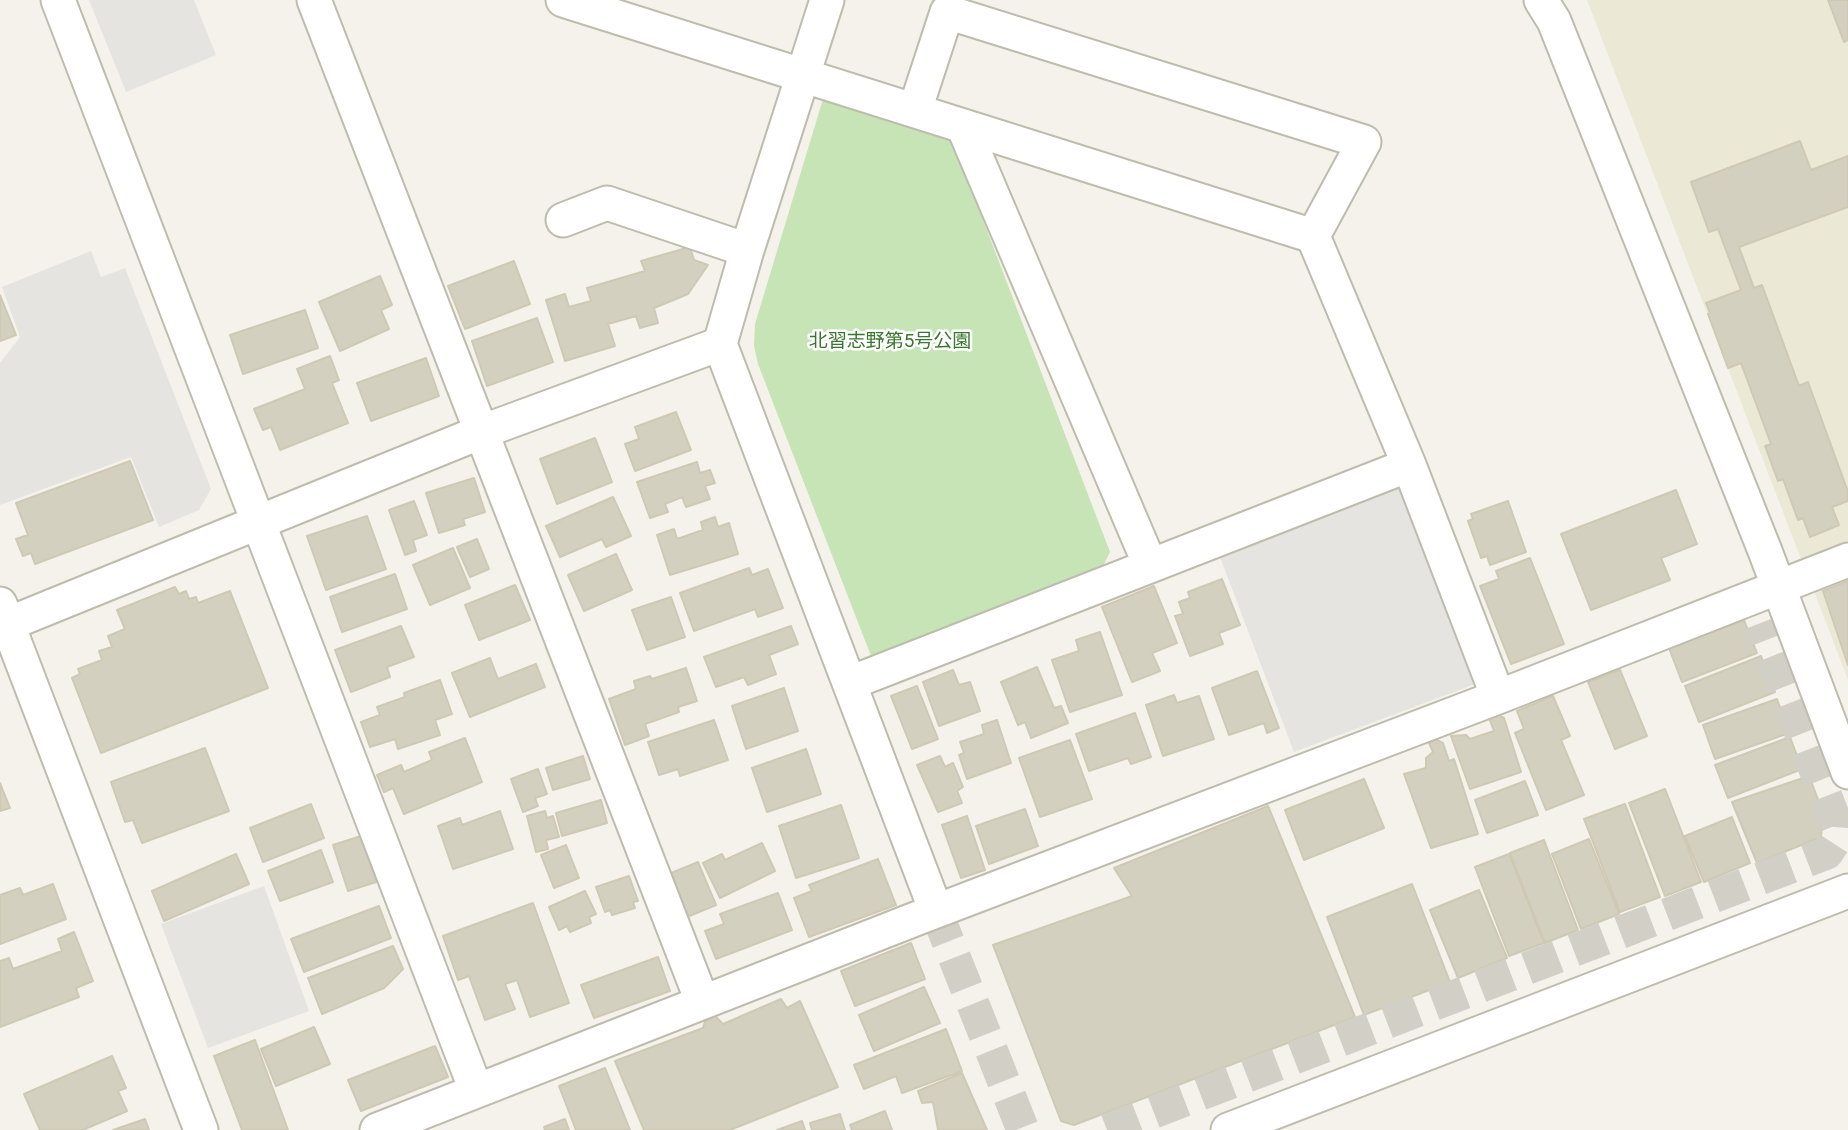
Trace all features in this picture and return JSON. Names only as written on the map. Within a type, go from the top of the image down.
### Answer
[{"type":"street","points":[[58,0],[476,1090]]},
{"type":"street","points":[[314,0],[702,1002]]},
{"type":"street","points":[[563,0],[628,10],[803,75],[1313,236],[1409,465],[1498,697]]},
{"type":"street","points":[[827,0],[747,250],[720,344],[936,911]]},
{"type":"street","points":[[1543,1],[1554,21],[1779,587],[1848,772]]},
{"type":"street","points":[[915,110],[947,12],[1364,142],[1313,236]]},
{"type":"street","points":[[963,125],[1150,565]]},
{"type":"street","points":[[563,220],[607,203],[747,250]]},
{"type":"street","points":[[201,1130],[4,614],[259,521],[481,432],[720,344]]},
{"type":"street","points":[[850,683],[1409,465]]},
{"type":"street","points":[[377,1130],[936,911],[1848,561]]},
{"type":"street","points":[[1228,1130],[1848,891]]},
{"type":"shaded area","points":[[89,0],[194,0],[216,55],[126,92]]},
{"type":"shaded area","points":[[1587,0],[1848,0],[1848,541],[1801,559]]},
{"type":"shaded area","points":[[91,251],[101,277],[125,268],[211,489],[199,510],[159,527],[131,457],[0,505],[0,363],[20,337],[2,287]]},
{"type":"shaded area","points":[[1403,484],[1478,683],[1294,752],[1218,552]]},
{"type":"shaded area","points":[[1848,576],[1848,680],[1814,591]]},
{"type":"shaded area","points":[[264,886],[309,1011],[208,1048],[161,924]]},
{"type":"green space","name":"北習志野第5号公園","points":[[823,99],[952,139],[1110,552],[1102,568],[871,656],[758,364],[754,346],[755,324]]},
{"type":"building","points":[[1828,0],[1848,0],[1848,40],[1844,42]]},
{"type":"building","points":[[1800,141],[1811,170],[1848,156],[1848,207],[1739,247],[1754,288],[1762,285],[1799,386],[1808,382],[1848,492],[1848,501],[1832,507],[1839,525],[1810,537],[1803,518],[1798,520],[1783,479],[1778,481],[1765,446],[1771,444],[1741,363],[1728,368],[1708,314],[1710,313],[1706,303],[1741,290],[1718,229],[1709,232],[1691,182]]},
{"type":"building","points":[[690,247],[694,260],[708,265],[688,294],[654,308],[658,323],[640,328],[636,316],[608,324],[615,346],[565,361],[546,300],[565,294],[569,307],[591,301],[587,288],[645,271],[641,261]]},
{"type":"building","points":[[514,261],[530,304],[465,329],[448,286]]},
{"type":"building","points":[[380,276],[392,305],[381,310],[389,329],[340,351],[319,302]]},
{"type":"building","points":[[0,295],[16,335],[0,341]]},
{"type":"building","points":[[305,310],[318,348],[243,374],[230,335]]},
{"type":"building","points":[[537,318],[553,362],[487,386],[472,341]]},
{"type":"building","points":[[330,356],[339,380],[332,383],[348,423],[280,450],[271,427],[263,430],[254,409],[305,389],[297,369]]},
{"type":"building","points":[[426,358],[439,396],[371,421],[357,383]]},
{"type":"building","points":[[676,412],[691,450],[635,471],[625,444],[639,439],[635,427]]},
{"type":"building","points":[[595,438],[612,482],[557,504],[540,459]]},
{"type":"building","points":[[130,461],[153,520],[35,564],[31,553],[23,556],[16,539],[28,535],[16,503]]},
{"type":"building","points":[[697,462],[700,473],[710,470],[715,483],[705,486],[710,499],[686,507],[682,497],[665,504],[668,512],[650,518],[637,482]]},
{"type":"building","points":[[474,478],[485,512],[463,519],[465,525],[439,533],[426,493]]},
{"type":"building","points":[[1676,490],[1697,544],[1661,558],[1670,580],[1591,610],[1561,534]]},
{"type":"building","points":[[613,497],[631,536],[606,547],[602,539],[560,557],[546,526]]},
{"type":"building","points":[[414,501],[427,535],[413,540],[416,551],[405,555],[389,510]]},
{"type":"building","points":[[1508,501],[1526,552],[1490,565],[1487,556],[1481,558],[1468,521],[1473,519],[1471,514]]},
{"type":"building","points":[[367,516],[386,569],[326,590],[307,536]]},
{"type":"building","points":[[715,517],[718,527],[729,523],[738,554],[670,575],[657,535],[674,529],[677,539],[703,530],[701,522]]},
{"type":"building","points":[[477,539],[489,569],[470,577],[457,547]]},
{"type":"building","points":[[453,548],[470,588],[430,605],[413,565]]},
{"type":"building","points":[[616,554],[632,590],[584,611],[568,575]]},
{"type":"building","points":[[1530,558],[1564,644],[1511,664],[1480,586],[1499,579],[1496,571]]},
{"type":"building","points":[[749,568],[752,575],[768,569],[783,608],[758,617],[755,609],[694,631],[680,593]]},
{"type":"building","points":[[395,574],[407,609],[342,632],[330,597]]},
{"type":"building","points":[[1222,579],[1240,625],[1219,633],[1223,644],[1190,656],[1175,616],[1183,614],[1179,602],[1190,598],[1188,592]]},
{"type":"building","points":[[1848,581],[1848,665],[1823,591]]},
{"type":"building","points":[[515,585],[530,620],[479,640],[465,605]]},
{"type":"building","points":[[1154,586],[1177,643],[1152,653],[1160,671],[1132,682],[1102,607]]},
{"type":"building","points":[[175,587],[179,594],[186,591],[189,599],[196,597],[198,603],[230,591],[268,688],[101,753],[72,678],[80,674],[78,669],[102,660],[99,651],[112,647],[108,636],[125,629],[117,610]]},
{"type":"building","points":[[671,597],[685,637],[647,650],[632,610]]},
{"type":"building","points":[[1744,620],[1757,653],[1682,682],[1669,648]]},
{"type":"building","points":[[401,626],[414,657],[387,667],[390,677],[351,692],[335,650]]},
{"type":"building","points":[[791,626],[798,644],[769,655],[776,674],[748,685],[744,677],[716,687],[704,657]]},
{"type":"building","points":[[1100,632],[1122,695],[1070,712],[1052,660],[1079,651],[1076,640]]},
{"type":"building","points":[[1761,656],[1775,692],[1699,722],[1685,686]]},
{"type":"building","points":[[490,658],[498,679],[536,664],[545,687],[470,717],[452,673]]},
{"type":"building","points":[[1037,667],[1054,708],[1061,706],[1068,723],[1031,738],[1025,722],[1018,725],[1001,682]]},
{"type":"building","points":[[686,668],[697,701],[678,707],[679,712],[645,724],[649,736],[625,745],[609,699],[636,689],[634,681],[650,676],[652,679]]},
{"type":"building","points":[[953,670],[959,685],[970,682],[980,711],[939,726],[923,682]]},
{"type":"building","points":[[1620,670],[1647,736],[1615,749],[1588,682]]},
{"type":"building","points":[[1257,671],[1279,728],[1267,733],[1264,723],[1229,735],[1212,688]]},
{"type":"building","points":[[440,680],[452,714],[435,720],[440,735],[398,749],[395,739],[370,747],[361,722],[380,715],[377,707],[405,697],[404,693]]},
{"type":"building","points":[[917,686],[938,739],[912,749],[891,696]]},
{"type":"building","points":[[784,688],[798,731],[746,749],[732,706]]},
{"type":"building","points":[[1174,695],[1177,703],[1199,696],[1214,739],[1163,756],[1146,705]]},
{"type":"building","points":[[1553,696],[1570,736],[1561,740],[1584,795],[1546,810],[1515,733],[1524,729],[1517,711]]},
{"type":"building","points":[[1777,699],[1789,733],[1715,759],[1703,725]]},
{"type":"building","points":[[1135,713],[1151,757],[1131,764],[1128,758],[1089,771],[1076,734]]},
{"type":"building","points":[[1495,714],[1504,718],[1521,772],[1470,789],[1451,736],[1466,735],[1470,739],[1494,731],[1489,718]]},
{"type":"building","points":[[714,720],[728,760],[680,776],[678,769],[659,775],[648,742]]},
{"type":"building","points":[[997,720],[1011,763],[967,779],[959,755],[964,753],[960,742],[984,734],[982,725]]},
{"type":"building","points":[[1790,737],[1802,769],[1728,798],[1715,765]]},
{"type":"building","points":[[465,738],[482,782],[404,814],[393,788],[384,792],[377,775],[401,765],[404,772],[432,760],[429,752]]},
{"type":"building","points":[[1436,739],[1443,743],[1449,761],[1454,759],[1478,834],[1431,848],[1404,774],[1426,768],[1426,758],[1433,752],[1429,743]]},
{"type":"building","points":[[1070,740],[1092,799],[1040,817],[1019,758]]},
{"type":"building","points":[[205,748],[229,811],[142,843],[133,820],[125,822],[111,782]]},
{"type":"building","points":[[806,749],[821,794],[767,812],[752,768]]},
{"type":"building","points":[[583,756],[590,779],[553,790],[546,768]]},
{"type":"building","points":[[940,756],[945,767],[953,763],[963,787],[957,791],[962,803],[938,812],[917,765]]},
{"type":"building","points":[[538,769],[547,794],[535,798],[538,806],[523,812],[511,779]]},
{"type":"building","points":[[1809,776],[1823,812],[1821,837],[1757,863],[1732,802]]},
{"type":"building","points":[[1364,779],[1384,828],[1304,860],[1285,810]]},
{"type":"building","points":[[1525,781],[1538,815],[1487,833],[1475,800]]},
{"type":"building","points":[[0,783],[10,808],[0,811]]},
{"type":"building","points":[[1665,789],[1701,882],[1665,896],[1629,803]]},
{"type":"building","points":[[601,800],[607,823],[562,836],[556,813]]},
{"type":"building","points":[[311,804],[324,838],[263,862],[250,828]]},
{"type":"building","points":[[1625,804],[1660,897],[1620,912],[1584,819]]},
{"type":"building","points":[[841,805],[859,858],[796,878],[779,826]]},
{"type":"building","points":[[1268,806],[1355,1017],[1074,1125],[1061,1121],[993,945],[1132,896],[1114,868]]},
{"type":"building","points":[[1025,809],[1038,846],[989,864],[976,826]]},
{"type":"building","points":[[500,811],[513,849],[453,869],[438,826],[460,818],[462,825]]},
{"type":"building","points":[[545,811],[547,818],[553,816],[559,837],[546,840],[548,849],[536,852],[527,816]]},
{"type":"building","points":[[967,816],[985,870],[961,878],[942,825]]},
{"type":"building","points":[[1732,817],[1750,863],[1704,882],[1685,836]]},
{"type":"building","points":[[361,836],[376,882],[348,891],[333,845]]},
{"type":"building","points":[[1589,839],[1619,914],[1581,929],[1552,854]]},
{"type":"building","points":[[1544,840],[1578,930],[1545,943],[1510,853]]},
{"type":"building","points":[[762,843],[775,871],[720,898],[703,863],[722,854],[725,860]]},
{"type":"building","points":[[566,845],[579,878],[554,888],[541,855]]},
{"type":"building","points":[[321,850],[333,882],[280,901],[268,871]]},
{"type":"building","points":[[236,854],[249,884],[164,921],[152,891]]},
{"type":"building","points":[[1509,854],[1544,943],[1509,956],[1475,867]]},
{"type":"building","points":[[878,859],[896,905],[809,937],[794,898],[812,891],[809,885]]},
{"type":"building","points":[[698,862],[716,905],[687,917],[669,874]]},
{"type":"building","points":[[629,876],[638,901],[633,902],[635,908],[612,915],[610,910],[605,912],[596,887]]},
{"type":"building","points":[[53,884],[66,919],[0,944],[0,895],[20,888],[23,895]]},
{"type":"building","points":[[1412,884],[1450,982],[1364,1015],[1327,917]]},
{"type":"building","points":[[1479,890],[1507,958],[1458,978],[1430,910]]},
{"type":"building","points":[[585,891],[596,914],[589,917],[591,923],[570,932],[567,926],[559,930],[549,907]]},
{"type":"building","points":[[778,893],[792,930],[716,959],[705,931],[724,924],[720,914]]},
{"type":"building","points":[[533,903],[569,1003],[530,1017],[517,980],[505,984],[515,1009],[485,1020],[469,976],[458,980],[443,936]]},
{"type":"building","points":[[379,906],[391,938],[304,972],[291,939]]},
{"type":"building","points":[[74,932],[93,981],[76,988],[79,997],[0,1027],[0,961],[9,958],[13,969],[62,951],[58,939]]},
{"type":"building","points":[[911,943],[925,979],[855,1006],[841,971]]},
{"type":"building","points":[[393,946],[403,969],[384,988],[322,1014],[308,978]]},
{"type":"building","points":[[658,957],[670,991],[594,1018],[581,985]]},
{"type":"building","points":[[924,987],[940,1023],[874,1051],[859,1015]]},
{"type":"building","points":[[781,999],[787,1008],[800,1001],[838,1087],[730,1130],[644,1130],[615,1061],[703,1028],[710,1017],[716,1017],[723,1024]]},
{"type":"building","points":[[314,1027],[330,1064],[276,1086],[261,1049]]},
{"type":"building","points":[[946,1029],[962,1071],[902,1093],[896,1076],[864,1089],[854,1065]]},
{"type":"building","points":[[255,1040],[288,1130],[242,1130],[214,1056]]},
{"type":"building","points":[[435,1046],[448,1077],[361,1111],[348,1080]]},
{"type":"building","points":[[112,1056],[126,1088],[118,1091],[127,1111],[83,1130],[40,1130],[24,1094]]},
{"type":"building","points":[[605,1068],[630,1130],[576,1130],[559,1086]]},
{"type":"building","points":[[962,1073],[987,1130],[938,1130],[933,1102],[922,1103],[918,1091]]},
{"type":"building","points":[[885,1111],[892,1130],[852,1130],[850,1125]]},
{"type":"building","points":[[840,1114],[845,1130],[812,1130],[810,1123]]},
{"type":"building","points":[[145,1119],[149,1130],[113,1130]]},
{"type":"building","points":[[565,1119],[569,1130],[545,1130],[544,1127]]},
{"type":"building","points":[[802,1121],[805,1130],[777,1130]]},
{"type":"tunnel","points":[[1107,1130],[1827,853],[1836,839],[1837,825],[1758,624]]},
{"type":"tunnel","points":[[936,911],[1023,1130]]}]
